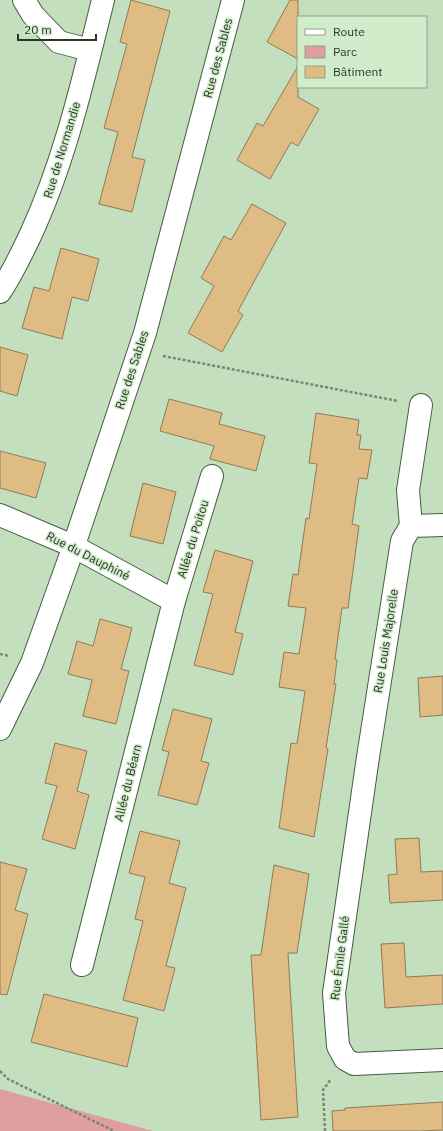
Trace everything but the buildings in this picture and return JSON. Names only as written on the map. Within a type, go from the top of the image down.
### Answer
[{"type":"street","points":[[24,0],[33,15],[59,42],[90,50]]},
{"type":"street","name":"Rue de Normandie","points":[[0,292],[12,275],[45,204],[64,149],[103,0]]},
{"type":"street","name":"Rue des Sables","points":[[0,729],[32,663],[139,352],[233,0]]},
{"type":"street","points":[[421,405],[408,490],[411,526],[443,524]]},
{"type":"street","name":"Allée du Poitou","points":[[174,601],[212,476]]},
{"type":"street","name":"Rue du Dauphiné","points":[[0,515],[73,546],[174,601]]},
{"type":"street","name":"Rue Louis Majorelle","points":[[368,757],[402,541],[411,526]]},
{"type":"street","name":"Allée du Béarn","points":[[82,965],[174,601]]},
{"type":"street","name":"Rue Émile Gallé","points":[[345,1059],[338,1046],[334,993],[368,757]]},
{"type":"street","points":[[345,1059],[354,1064],[443,1060]]},
{"type":"path","points":[[139,352],[421,405]]},
{"type":"path","points":[[325,1131],[323,1090],[345,1059]]},
{"type":"path","points":[[0,1071],[8,1079],[114,1131]]},
{"type":"green space","points":[[0,1089],[153,1131],[0,1131]]}]
